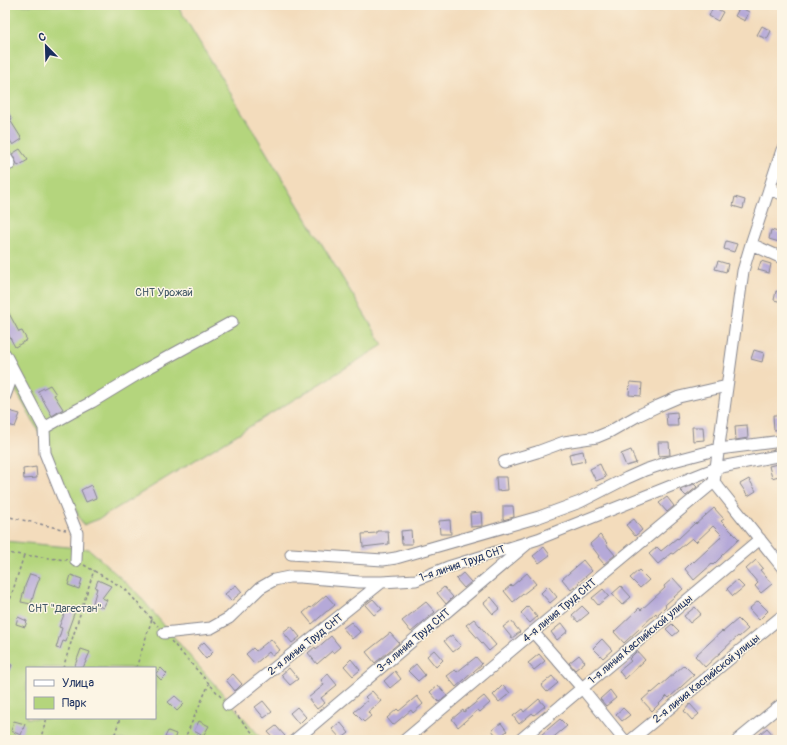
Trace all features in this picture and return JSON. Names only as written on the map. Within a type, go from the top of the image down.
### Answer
[{"type":"street","points":[[782,150],[750,244],[743,271],[714,482],[782,567]]},
{"type":"street","points":[[769,189],[782,194]]},
{"type":"street","points":[[750,244],[782,258]]},
{"type":"street","points":[[44,428],[232,322]]},
{"type":"street","points":[[5,354],[44,428],[45,453],[77,533],[76,561]]},
{"type":"street","points":[[5,396],[14,371]]},
{"type":"street","points":[[504,462],[564,442],[597,437],[679,397],[727,386]]},
{"type":"street","points":[[291,554],[383,560],[396,558],[539,518],[580,502],[645,470],[719,449],[782,440]]},
{"type":"street","name":"1-я линия Труд СНТ","points":[[164,633],[211,628],[229,618],[260,588],[274,580],[289,577],[300,577],[359,582],[416,580],[448,567],[530,541],[716,468],[782,455]]},
{"type":"street","name":"4-я линия Труд СНТ","points":[[405,740],[714,482]]},
{"type":"street","name":"1-я линия Каспийской улицы","points":[[520,740],[760,539]]},
{"type":"street","name":"3-я линия Труд СНТ","points":[[295,740],[530,541]]},
{"type":"street","name":"2-я линия Труд СНТ","points":[[228,705],[382,582]]},
{"type":"street","name":"2-я линия Каспийской улицы","points":[[631,740],[782,616]]},
{"type":"street","points":[[533,632],[582,688],[624,740]]},
{"type":"street","points":[[738,740],[782,704]]},
{"type":"path","points":[[5,516],[77,533]]},
{"type":"path","points":[[5,553],[76,561],[126,589],[259,740]]},
{"type":"path","points":[[5,616],[24,555]]},
{"type":"path","points":[[63,667],[94,570]]},
{"type":"path","points":[[136,667],[152,619]]},
{"type":"path","points":[[184,740],[209,684]]},
{"type":"path","points":[[40,740],[47,719]]},
{"type":"path","points":[[113,740],[120,719]]},
{"type":"green space","name":"СНТ Урожай","points":[[5,5],[177,5],[383,345],[99,519],[83,525],[39,432],[5,371]]},
{"type":"green space","name":"СНТ \"Дагестан\"","points":[[5,541],[89,549],[137,593],[263,740],[5,740]]},
{"type":"building","points":[[713,7],[723,12],[718,21],[709,16]]},
{"type":"building","points":[[740,7],[749,12],[745,21],[735,16]]},
{"type":"building","points":[[762,26],[771,31],[767,39],[757,35]]},
{"type":"building","points":[[5,107],[12,119],[10,120],[22,139],[13,145],[5,133]]},
{"type":"building","points":[[20,149],[28,160],[18,166],[12,154]]},
{"type":"building","points":[[735,197],[745,200],[743,209],[733,206]]},
{"type":"building","points":[[771,230],[782,233],[779,242],[769,239]]},
{"type":"building","points":[[726,241],[737,244],[734,252],[724,249]]},
{"type":"building","points":[[718,261],[728,264],[726,272],[715,269]]},
{"type":"building","points":[[761,261],[771,264],[769,273],[758,270]]},
{"type":"building","points":[[776,291],[782,293],[782,302],[774,300]]},
{"type":"building","points":[[5,306],[19,332],[22,331],[27,340],[15,347],[5,328]]},
{"type":"building","points":[[754,350],[764,353],[762,362],[751,359]]},
{"type":"building","points":[[630,382],[642,383],[641,396],[629,395]]},
{"type":"building","points":[[50,385],[56,394],[54,395],[63,409],[52,416],[38,391]]},
{"type":"building","points":[[9,411],[20,414],[15,427],[5,424]]},
{"type":"building","points":[[677,412],[678,426],[667,426],[666,413]]},
{"type":"building","points":[[773,415],[782,415],[782,429],[774,430]]},
{"type":"building","points":[[747,425],[748,438],[736,440],[735,426]]},
{"type":"building","points":[[692,427],[703,427],[704,440],[693,441]]},
{"type":"building","points":[[658,442],[669,442],[670,455],[659,456]]},
{"type":"building","points":[[631,450],[636,463],[626,466],[621,454]]},
{"type":"building","points":[[583,451],[585,461],[571,464],[569,454]]},
{"type":"building","points":[[782,463],[782,475],[772,478],[769,466]]},
{"type":"building","points":[[600,464],[606,477],[596,481],[590,469]]},
{"type":"building","points":[[36,467],[37,478],[24,479],[23,469]]},
{"type":"building","points":[[496,477],[507,477],[508,490],[497,491]]},
{"type":"building","points":[[749,479],[756,491],[748,496],[740,484]]},
{"type":"building","points":[[694,484],[697,487],[686,496],[680,490]]},
{"type":"building","points":[[91,485],[96,498],[86,502],[81,490]]},
{"type":"building","points":[[667,497],[674,506],[667,512],[659,503]]},
{"type":"building","points":[[503,506],[513,506],[514,517],[503,520]]},
{"type":"building","points":[[714,508],[724,519],[721,521],[739,539],[713,565],[712,564],[694,580],[685,569],[722,535],[713,526],[696,542],[692,538],[658,564],[649,554],[657,547],[661,551],[677,538],[678,539]]},
{"type":"building","points":[[481,512],[482,526],[471,527],[470,513]]},
{"type":"building","points":[[634,519],[642,530],[635,536],[626,525]]},
{"type":"building","points":[[450,520],[451,534],[440,534],[439,521]]},
{"type":"building","points":[[411,530],[412,544],[402,544],[401,531]]},
{"type":"building","points":[[377,531],[388,531],[389,544],[363,547],[362,534],[377,533]]},
{"type":"building","points":[[600,535],[615,555],[604,564],[590,544]]},
{"type":"building","points":[[544,547],[550,555],[539,563],[533,556]]},
{"type":"building","points":[[583,560],[592,571],[571,590],[562,579]]},
{"type":"building","points":[[756,560],[763,568],[760,570],[772,584],[761,593],[755,586],[758,583],[746,569]]},
{"type":"building","points":[[639,570],[649,580],[640,588],[630,578]]},
{"type":"building","points":[[463,573],[471,582],[464,588],[456,579]]},
{"type":"building","points":[[527,573],[536,584],[513,602],[504,591]]},
{"type":"building","points":[[30,574],[40,577],[31,604],[21,602]]},
{"type":"building","points":[[71,575],[82,579],[79,589],[68,585]]},
{"type":"building","points":[[673,578],[683,589],[665,605],[666,606],[657,615],[656,613],[624,643],[614,632],[639,608],[641,610],[665,588],[664,586]]},
{"type":"building","points":[[98,580],[111,586],[102,598],[107,600],[103,608],[93,603],[97,588],[95,588]]},
{"type":"building","points":[[737,580],[744,587],[733,596],[727,589]]},
{"type":"building","points":[[236,585],[242,592],[231,601],[225,594]]},
{"type":"building","points":[[548,586],[557,597],[550,603],[541,593]]},
{"type":"building","points":[[621,586],[631,597],[622,605],[612,594]]},
{"type":"building","points":[[444,587],[453,597],[446,604],[437,593]]},
{"type":"building","points":[[603,589],[609,596],[598,605],[592,598]]},
{"type":"building","points":[[326,595],[335,605],[312,624],[303,613]]},
{"type":"building","points":[[491,597],[500,608],[493,614],[484,603]]},
{"type":"building","points":[[373,599],[382,609],[374,615],[365,605]]},
{"type":"building","points":[[758,601],[768,611],[759,620],[749,609]]},
{"type":"building","points":[[426,602],[435,612],[411,632],[402,621]]},
{"type":"building","points":[[528,606],[537,617],[530,623],[521,613]]},
{"type":"building","points":[[582,606],[589,613],[578,622],[572,615]]},
{"type":"building","points":[[67,607],[75,611],[67,633],[66,642],[63,641],[60,649],[56,648],[62,628],[59,627]]},
{"type":"building","points":[[695,607],[701,614],[690,623],[684,616]]},
{"type":"building","points":[[18,617],[27,621],[25,627],[16,624]]},
{"type":"building","points":[[474,619],[496,645],[489,651],[466,625]]},
{"type":"building","points":[[738,619],[748,629],[739,637],[738,636],[705,667],[695,656],[722,631],[723,632]]},
{"type":"building","points":[[511,621],[520,632],[512,638],[503,627]]},
{"type":"building","points":[[351,622],[360,632],[352,639],[343,628]]},
{"type":"building","points":[[562,623],[568,631],[557,640],[551,632]]},
{"type":"building","points":[[672,624],[679,631],[673,636],[666,629]]},
{"type":"building","points":[[291,626],[300,637],[292,643],[283,632]]},
{"type":"building","points":[[390,633],[399,643],[375,663],[366,652]]},
{"type":"building","points":[[452,635],[461,646],[453,652],[444,641]]},
{"type":"building","points":[[331,636],[340,647],[333,653],[332,651],[317,664],[308,653],[315,647],[316,649]]},
{"type":"building","points":[[271,639],[280,650],[272,656],[269,652],[255,664],[246,654],[253,648],[256,651]]},
{"type":"building","points":[[602,639],[612,650],[603,658],[593,648]]},
{"type":"building","points":[[204,642],[213,652],[206,659],[197,648]]},
{"type":"building","points":[[81,649],[90,652],[83,667],[74,667]]},
{"type":"building","points":[[434,650],[443,660],[436,667],[427,656]]},
{"type":"building","points":[[637,651],[645,660],[625,679],[619,671],[631,661],[629,659]]},
{"type":"building","points":[[539,654],[545,661],[534,670],[528,663]]},
{"type":"building","points":[[579,655],[585,662],[575,670],[569,663]]},
{"type":"building","points":[[476,657],[482,664],[456,687],[447,676],[455,670],[457,672]]},
{"type":"building","points":[[351,659],[360,670],[353,676],[344,666]]},
{"type":"building","points":[[5,662],[12,665],[5,682]]},
{"type":"building","points":[[416,664],[425,675],[418,681],[408,671]]},
{"type":"building","points":[[684,665],[694,675],[669,698],[667,696],[652,711],[642,700]]},
{"type":"building","points":[[161,668],[167,674],[161,680],[156,673]]},
{"type":"building","points":[[289,668],[298,679],[290,685],[281,675]]},
{"type":"building","points":[[395,671],[401,679],[390,688],[384,681]]},
{"type":"building","points":[[233,674],[242,684],[235,691],[226,680]]},
{"type":"building","points":[[328,674],[337,685],[321,698],[325,703],[317,709],[308,698],[324,685],[321,680]]},
{"type":"building","points":[[552,676],[558,683],[547,692],[541,685]]},
{"type":"building","points":[[438,685],[447,696],[439,702],[430,692]]},
{"type":"building","points":[[503,685],[510,693],[499,702],[493,695]]},
{"type":"building","points":[[610,690],[616,698],[606,706],[600,699]]},
{"type":"building","points":[[372,691],[381,701],[368,712],[371,716],[364,722],[354,712],[368,700],[365,697]]},
{"type":"building","points":[[175,696],[184,704],[177,711],[168,702]]},
{"type":"building","points":[[417,696],[423,704],[413,713],[411,710],[393,725],[387,718],[397,709],[399,711]]},
{"type":"building","points":[[484,696],[490,703],[480,712],[478,710],[458,727],[452,719],[463,710],[464,712]]},
{"type":"building","points":[[539,699],[545,706],[534,715],[532,713],[519,724],[513,716],[522,709],[524,712]]},
{"type":"building","points":[[263,701],[272,712],[264,718],[255,707]]},
{"type":"building","points":[[690,704],[699,714],[692,720],[684,711]]},
{"type":"building","points":[[297,707],[306,717],[299,724],[290,713]]},
{"type":"building","points":[[623,708],[630,715],[622,721],[616,714]]},
{"type":"building","points":[[560,719],[567,726],[550,740],[535,740]]},
{"type":"building","points":[[14,721],[25,724],[21,735],[11,731]]},
{"type":"building","points":[[199,721],[209,726],[203,736],[194,731]]},
{"type":"building","points":[[340,722],[349,733],[341,739],[332,729]]},
{"type":"building","points":[[501,723],[507,731],[498,738],[492,730]]},
{"type":"building","points":[[276,726],[285,736],[281,740],[275,740],[268,732]]},
{"type":"building","points":[[767,728],[774,736],[769,740],[753,740]]},
{"type":"building","points":[[168,731],[176,734],[174,740],[165,737]]}]
